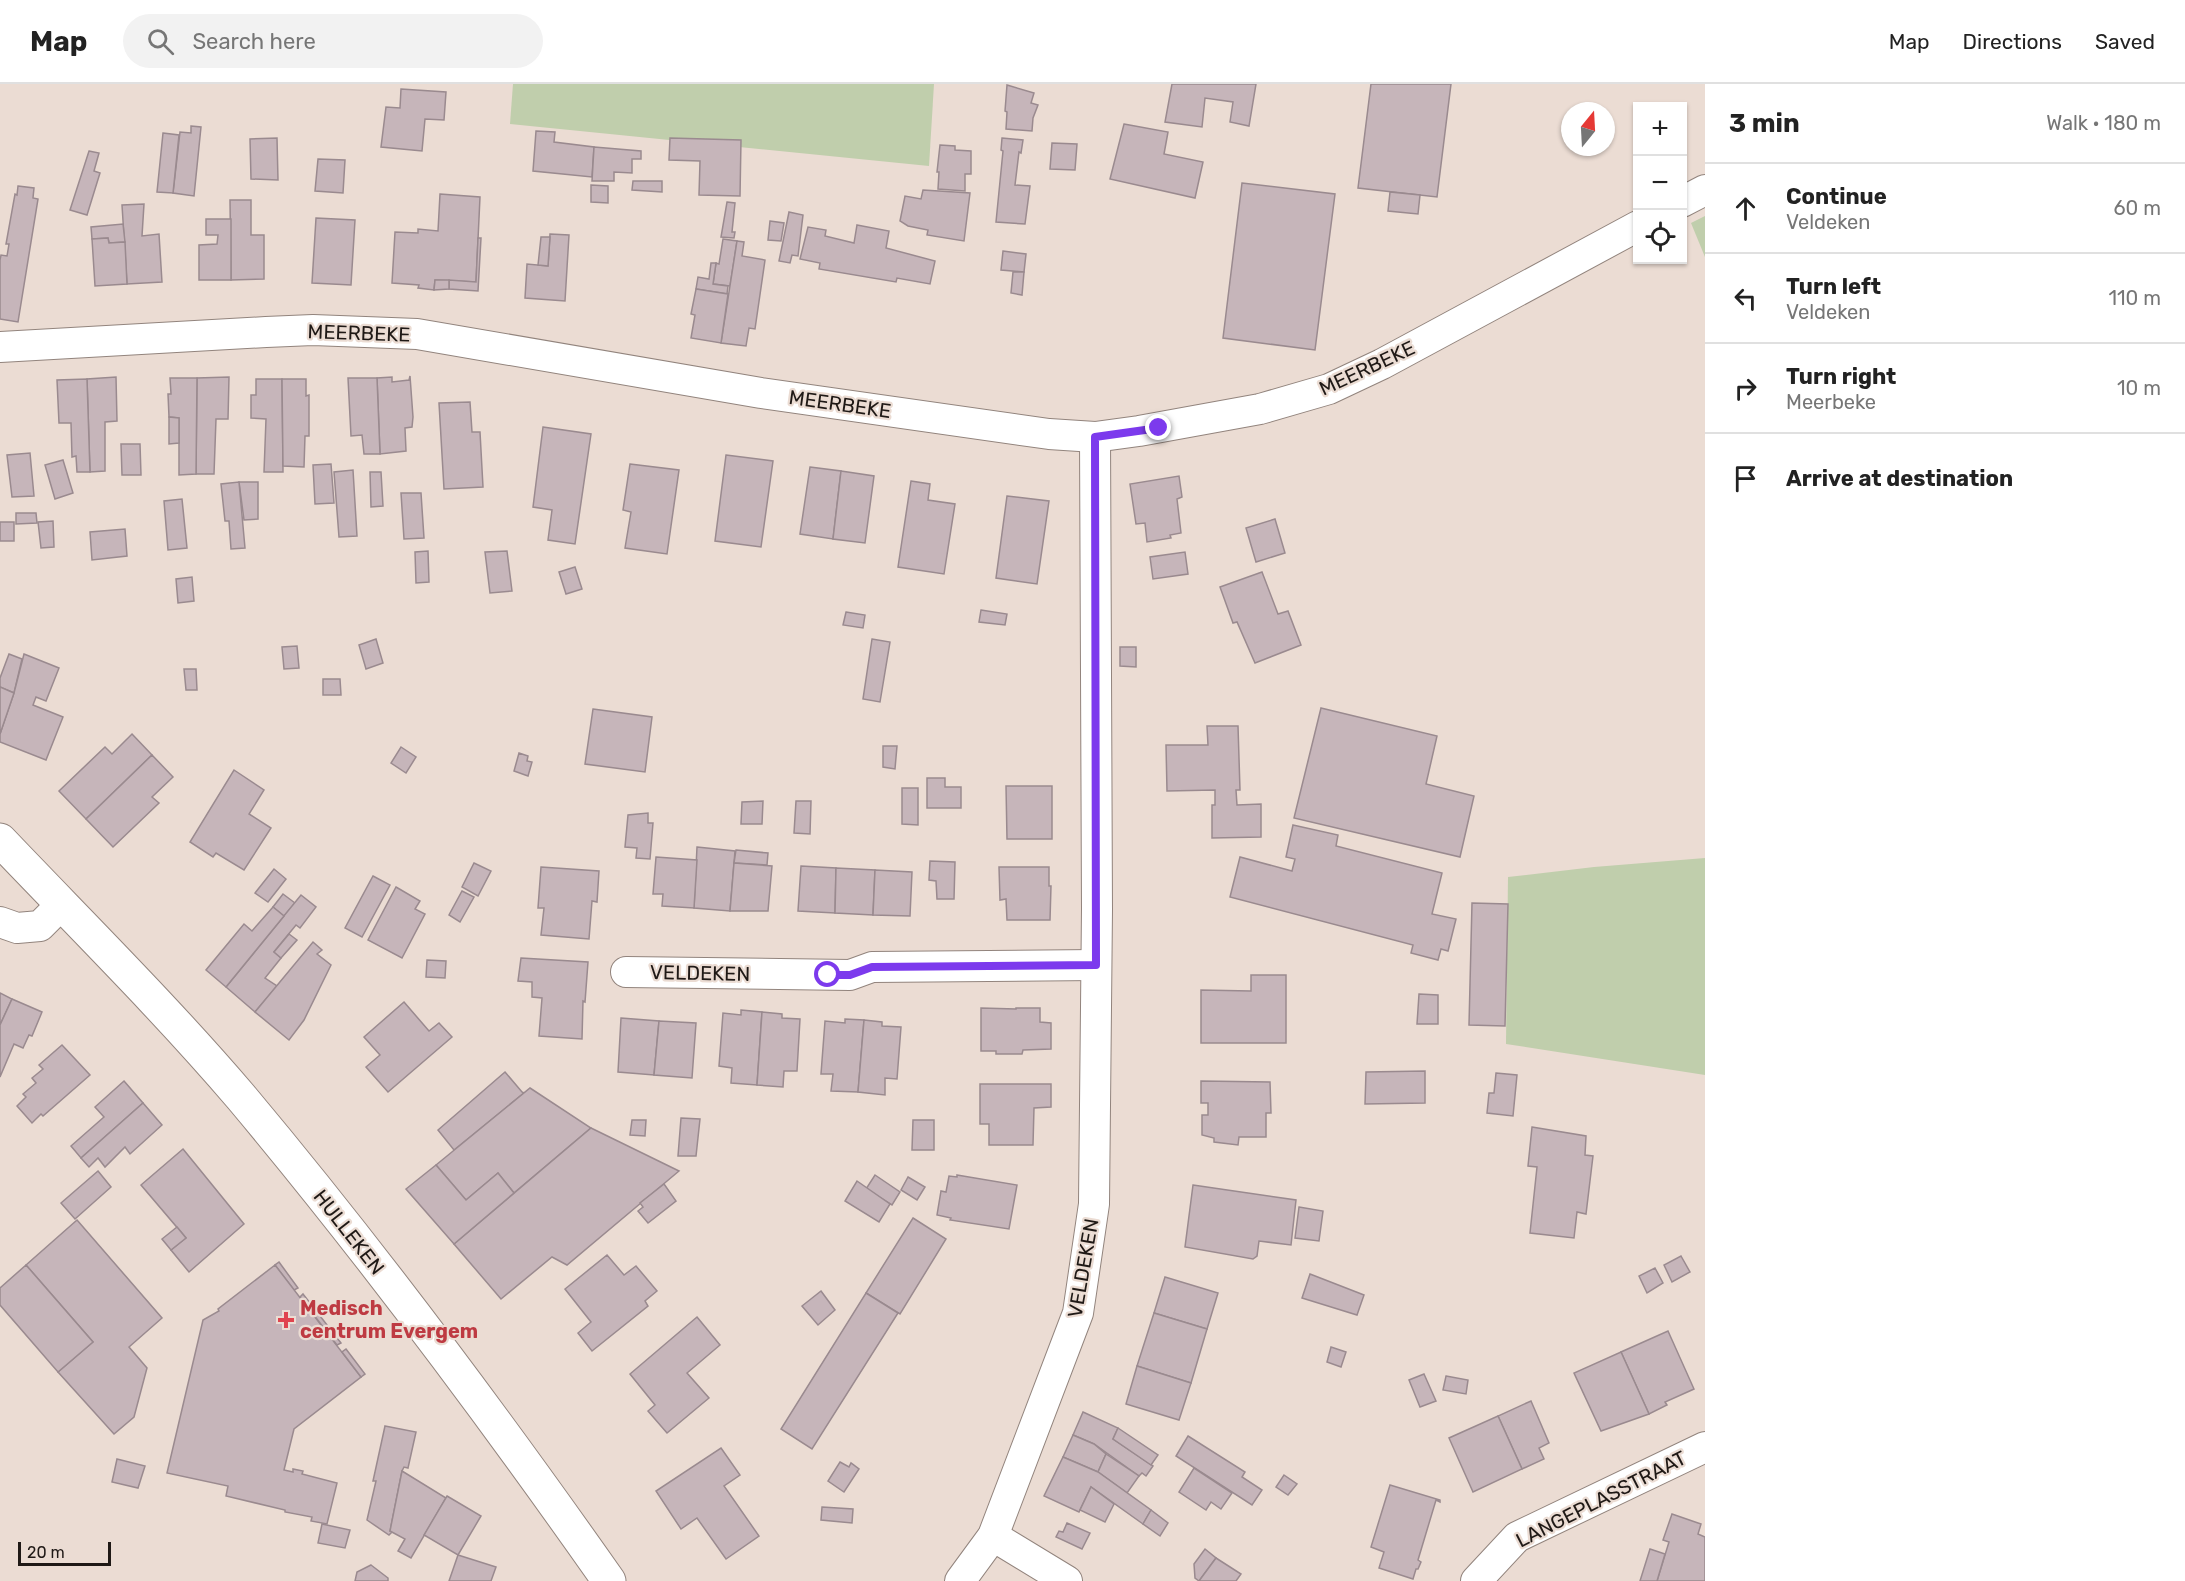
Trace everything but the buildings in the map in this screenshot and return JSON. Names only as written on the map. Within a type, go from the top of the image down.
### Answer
[{"type":"main road","name":"HULLEKEN","points":[[0,840],[194,1044],[335,1211],[453,1367],[609,1581]]},
{"type":"street","points":[[1687,200],[1705,190]]},
{"type":"street","name":"MEERBEKE","points":[[0,347],[313,330],[417,334],[761,393],[1048,434],[1095,437],[1260,409],[1329,389],[1382,364],[1633,229]]},
{"type":"street","name":"VELDEKEN","points":[[960,1581],[993,1536],[1078,1313],[1094,1204],[1095,437]]},
{"type":"street","points":[[0,922],[17,928],[40,926],[62,904]]},
{"type":"street","name":"VELDEKEN","points":[[626,972],[850,975],[872,967],[1096,965]]},
{"type":"street","name":"LANGEPLASSTRAAT","points":[[1476,1581],[1517,1537],[1705,1447]]},
{"type":"street","points":[[993,1536],[1067,1581]]},
{"type":"green space","points":[[513,84],[934,84],[929,166],[510,124]]},
{"type":"green space","points":[[1705,216],[1705,257],[1691,223]]},
{"type":"green space","points":[[1705,858],[1705,1075],[1506,1044],[1508,877]]},
{"type":"place","name":"Medisch centrum Evergem","points":[[286,1320]]},
{"type":"route","points":[[828,975],[850,975],[872,967],[1096,965],[1095,437],[1159,428]]}]
